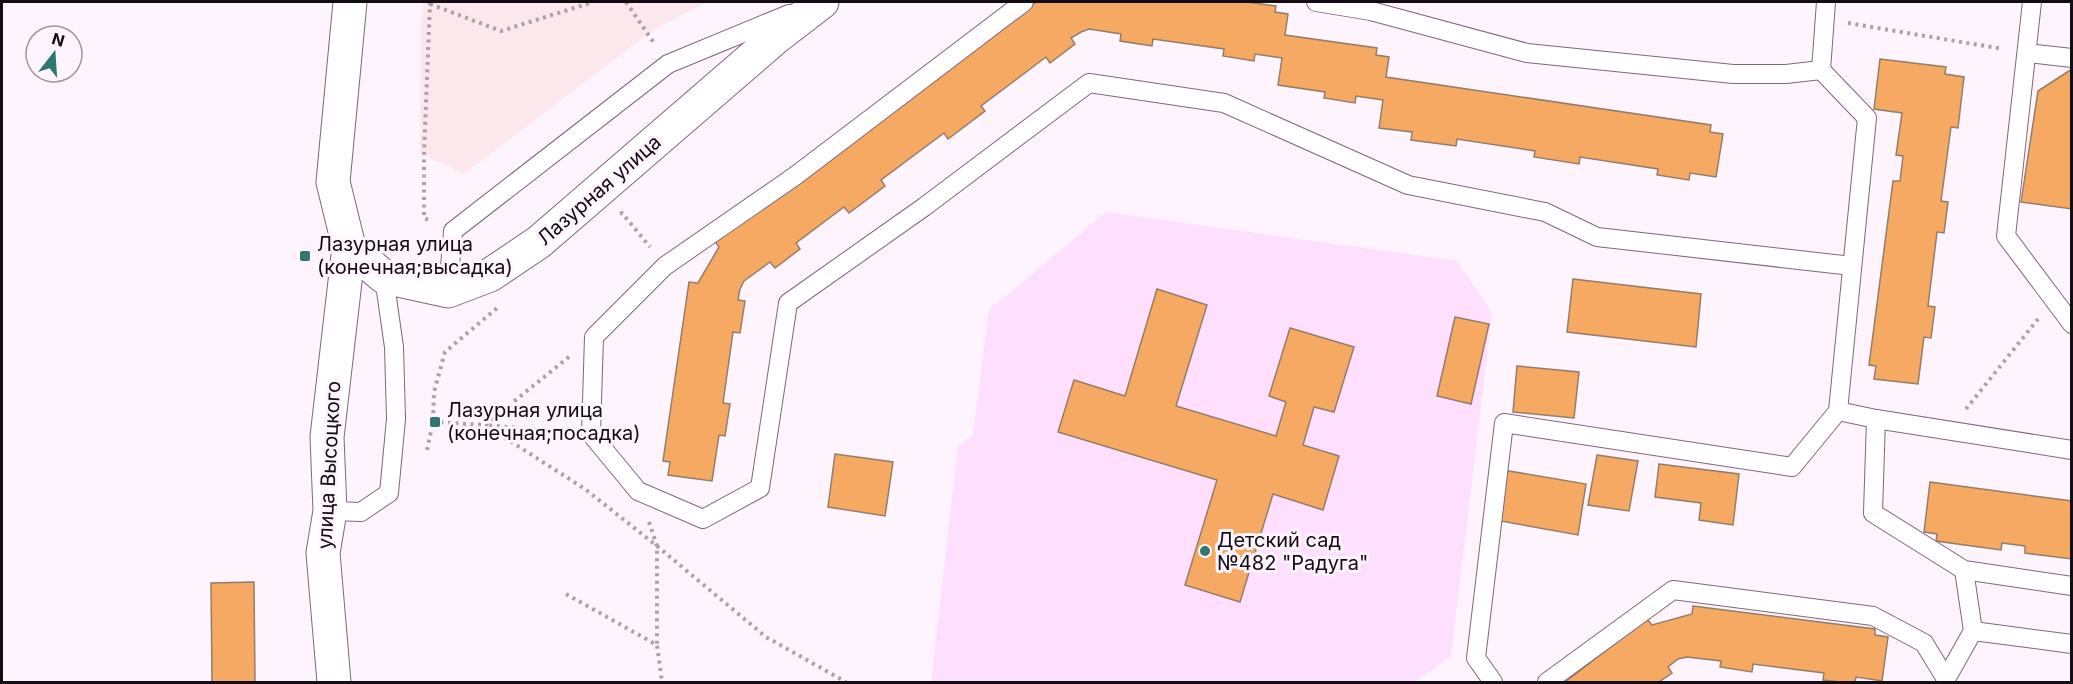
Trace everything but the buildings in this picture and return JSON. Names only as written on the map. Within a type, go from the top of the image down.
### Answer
[{"type":"street","points":[[350,2],[333,182],[349,247],[384,277],[448,291]]},
{"type":"street","name":"Лазурная улица","points":[[448,291],[490,275],[539,243],[774,39],[821,2]]},
{"type":"street","name":"улица Высоцкого","points":[[334,682],[323,553],[330,511],[327,437],[349,247]]},
{"type":"lane","points":[[448,291],[453,231],[669,64],[821,2]]},
{"type":"lane","points":[[1024,2],[795,176],[665,266],[594,337],[591,434],[638,490],[703,519],[760,488],[788,303],[924,207],[1089,83],[1224,103],[1408,185],[1545,212],[1597,237],[1852,266]]},
{"type":"lane","points":[[1316,2],[1371,11],[1527,53],[1733,74],[1786,74],[1821,70]]},
{"type":"lane","points":[[2032,2],[2006,236],[2072,324]]},
{"type":"lane","points":[[1493,682],[1476,658],[1504,423],[1792,467],[1838,411],[1867,118],[1821,70],[1825,10]]},
{"type":"lane","points":[[2027,53],[2072,58]]},
{"type":"lane","points":[[330,511],[361,512],[389,493],[396,419],[394,347],[384,277]]},
{"type":"lane","points":[[1838,411],[2072,450]]},
{"type":"lane","points":[[1876,419],[1873,513],[1964,570],[2072,586]]},
{"type":"lane","points":[[1946,681],[1973,631],[1964,570]]},
{"type":"lane","points":[[1547,682],[1673,590],[1872,616],[1924,644],[1946,681]]},
{"type":"lane","points":[[1973,631],[2072,644]]},
{"type":"path","points":[[453,231],[424,218],[430,3],[501,31],[593,2]]},
{"type":"path","points":[[626,2],[669,64]]},
{"type":"path","points":[[1825,10],[2027,53]]},
{"type":"path","points":[[622,213],[665,266]]},
{"type":"path","points":[[1948,430],[2054,300]]},
{"type":"path","points":[[485,425],[594,337]]},
{"type":"path","points":[[427,450],[433,422],[434,392]]},
{"type":"path","points":[[433,422],[591,434]]},
{"type":"path","points":[[485,425],[585,489],[766,637],[846,682]]},
{"type":"path","points":[[638,490],[657,546],[657,645],[662,682]]},
{"type":"path","points":[[566,594],[657,645]]},
{"type":"shaded area","points":[[423,2],[707,2],[652,31],[464,174],[420,153]]},
{"type":"shaded area","name":"Детский сад №482 \"Радуга\"","points":[[1106,212],[1457,261],[1492,313],[1451,656],[1415,682],[931,682],[958,446],[973,435],[989,310]]},
{"type":"place","name":"Лазурная улица (конечная;высадка)","points":[[305,256]]},
{"type":"place","name":"Лазурная улица (конечная;посадка)","points":[[435,422]]},
{"type":"place","name":"Детский сад №482 \"Радуга\"","points":[[1205,551]]}]
